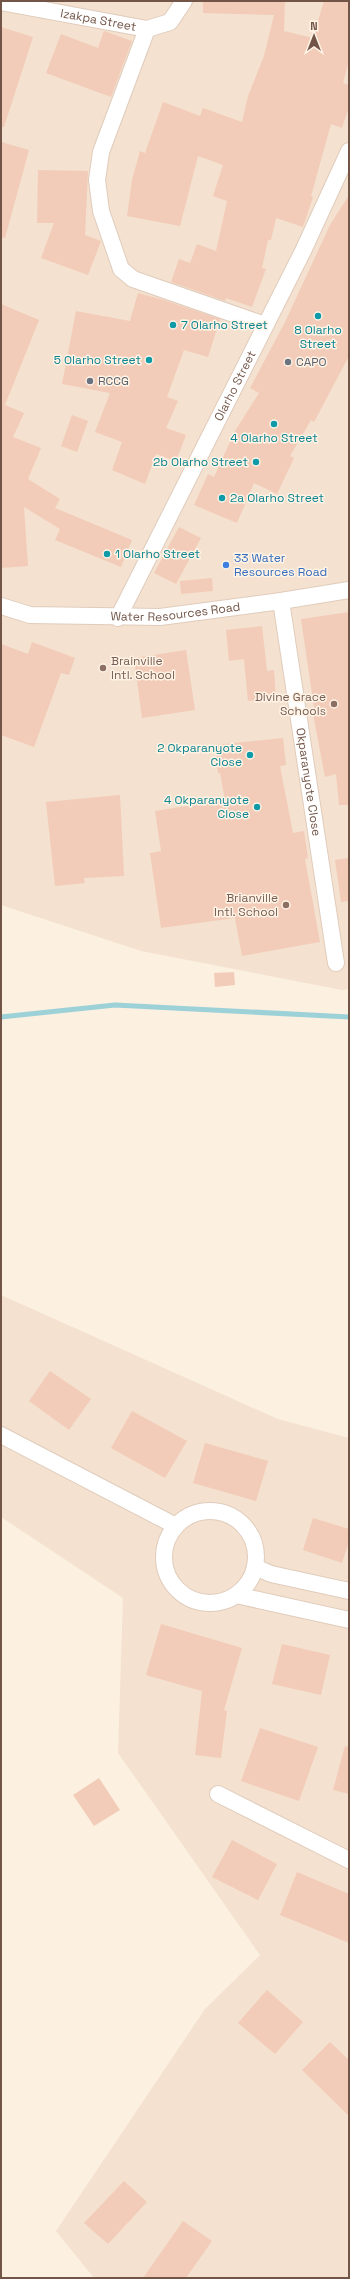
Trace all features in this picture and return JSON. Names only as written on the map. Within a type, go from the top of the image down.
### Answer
[{"type":"street","name":"Izakpa Street","points":[[1,2],[148,29],[170,22],[184,1]]},
{"type":"street","points":[[148,29],[102,152],[97,180],[101,211],[121,269],[133,279],[265,325]]},
{"type":"street","name":"Olarho Street","points":[[118,618],[265,325],[349,151]]},
{"type":"street","name":"Water Resources Road","points":[[1,606],[30,615],[118,618],[160,617],[282,601],[349,590]]},
{"type":"street","name":"Okparanyote Close","points":[[282,601],[336,963]]},
{"type":"street","points":[[1,1435],[176,1526]]},
{"type":"street","points":[[206,1511],[224,1513],[234,1518],[250,1534],[256,1550],[255,1567],[248,1583],[236,1595],[221,1601],[204,1602],[188,1597],[175,1587],[167,1572],[164,1556],[167,1540],[176,1526],[190,1516],[206,1511]]},
{"type":"street","points":[[255,1567],[271,1574],[349,1591]]},
{"type":"street","points":[[236,1595],[349,1620]]},
{"type":"street","points":[[218,1794],[349,1860]]},
{"type":"shaded area","points":[[1,1],[349,1],[349,989],[342,990],[141,951],[1,905]]},
{"type":"shaded area","points":[[1,1295],[278,1419],[349,1438],[349,2278],[94,2278],[56,2231],[205,2009],[260,1955],[118,1753],[123,1598],[1,1517]]},
{"type":"building","points":[[203,1],[285,1],[284,31],[313,38],[324,1],[349,1],[349,60],[343,83],[349,85],[349,107],[342,128],[331,124],[311,196],[313,197],[303,227],[276,218],[271,240],[268,240],[262,268],[266,269],[252,307],[226,298],[225,301],[171,282],[179,259],[190,263],[197,244],[216,251],[227,201],[213,196],[223,165],[198,156],[180,226],[127,216],[132,180],[140,151],[145,153],[163,102],[200,116],[203,108],[242,122],[248,96],[264,56],[274,15],[203,13]]},
{"type":"building","points":[[1,27],[33,37],[4,127],[1,127]]},
{"type":"building","points":[[104,31],[132,41],[111,97],[46,73],[61,34],[98,48]]},
{"type":"building","points":[[1,142],[29,150],[5,238],[1,237]]},
{"type":"building","points":[[38,170],[88,171],[85,235],[101,241],[88,275],[41,258],[54,223],[37,223]]},
{"type":"building","points":[[349,195],[349,356],[314,422],[311,420],[290,456],[294,458],[277,494],[254,483],[237,523],[194,505],[208,474],[214,477],[235,431],[259,393],[250,388],[285,322],[330,225]]},
{"type":"building","points":[[138,293],[220,319],[208,357],[184,350],[167,397],[178,401],[166,428],[186,435],[176,461],[156,454],[145,484],[112,470],[122,442],[95,432],[110,393],[62,384],[76,311],[130,321]]},
{"type":"building","points":[[1,304],[39,320],[5,405],[24,413],[13,437],[41,448],[28,479],[60,499],[55,508],[132,540],[121,567],[55,540],[60,529],[24,507],[28,566],[1,568]]},
{"type":"building","points":[[72,415],[88,421],[77,452],[61,446]]},
{"type":"building","points":[[179,527],[201,538],[176,584],[154,573]]},
{"type":"building","points":[[212,578],[213,591],[181,594],[180,581]]},
{"type":"building","points":[[349,612],[349,805],[339,805],[336,774],[325,777],[313,714],[315,714],[301,619]]},
{"type":"building","points":[[262,626],[267,671],[274,670],[276,698],[248,701],[244,659],[229,661],[226,630]]},
{"type":"building","points":[[32,642],[75,658],[69,675],[61,673],[34,747],[1,735],[1,644],[28,654]]},
{"type":"building","points":[[186,650],[195,710],[142,718],[134,658]]},
{"type":"building","points":[[283,738],[286,765],[280,766],[293,833],[304,831],[308,858],[305,859],[320,942],[242,956],[235,918],[161,928],[150,853],[161,851],[155,811],[225,800],[220,773],[218,773],[215,745]]},
{"type":"building","points":[[120,795],[124,876],[84,878],[85,883],[55,886],[46,802]]},
{"type":"building","points":[[349,858],[349,901],[341,902],[335,860]]},
{"type":"building","points":[[234,972],[235,985],[215,987],[214,973]]},
{"type":"building","points":[[50,1371],[91,1399],[69,1430],[29,1401]]},
{"type":"building","points":[[132,1411],[187,1441],[165,1478],[111,1448]]},
{"type":"building","points":[[205,1443],[268,1461],[256,1501],[193,1483]]},
{"type":"building","points":[[313,1518],[349,1529],[349,1541],[342,1563],[303,1550]]},
{"type":"building","points":[[161,1624],[242,1648],[224,1710],[227,1711],[221,1758],[195,1755],[202,1691],[146,1675]]},
{"type":"building","points":[[282,1644],[330,1655],[321,1695],[272,1684]]},
{"type":"building","points":[[260,1728],[318,1747],[299,1801],[241,1781]]},
{"type":"building","points":[[345,1746],[349,1747],[349,1794],[333,1790]]},
{"type":"building","points":[[99,1778],[120,1810],[94,1826],[73,1795]]},
{"type":"building","points":[[232,1840],[277,1864],[258,1900],[212,1877]]},
{"type":"building","points":[[297,1872],[349,1894],[349,1943],[280,1915]]},
{"type":"building","points":[[267,1990],[303,2022],[275,2054],[238,2023]]},
{"type":"building","points":[[330,2042],[349,2060],[349,2116],[302,2070]]},
{"type":"building","points":[[124,2181],[147,2202],[108,2244],[84,2223]]},
{"type":"building","points":[[183,2221],[212,2241],[186,2278],[143,2278]]},
{"type":"waterway","points":[[1,1017],[115,1005],[349,1017]]},
{"type":"place","name":"8 Olarho Street","points":[[318,316]]},
{"type":"place","name":"7 Olarho Street","points":[[173,325]]},
{"type":"place","name":"5 Olarho Street","points":[[149,360]]},
{"type":"place","name":"CAPO","points":[[288,362]]},
{"type":"place","name":"RCCG","points":[[90,381]]},
{"type":"place","name":"4 Olarho Street","points":[[274,424]]},
{"type":"place","name":"2b Olarho Street","points":[[256,462]]},
{"type":"place","name":"2a Olarho Street","points":[[222,498]]},
{"type":"place","name":"1 Olarho Street","points":[[107,554]]},
{"type":"place","name":"33 Water Resources Road","points":[[226,565]]},
{"type":"place","name":"Brainville Intl. School","points":[[103,668]]},
{"type":"place","name":"Divine Grace Schools","points":[[334,704]]},
{"type":"place","name":"2 Okparanyote Close","points":[[250,755]]},
{"type":"place","name":"4 Okparanyote Close","points":[[257,807]]},
{"type":"place","name":"Brianville Intl. School","points":[[286,905]]}]
